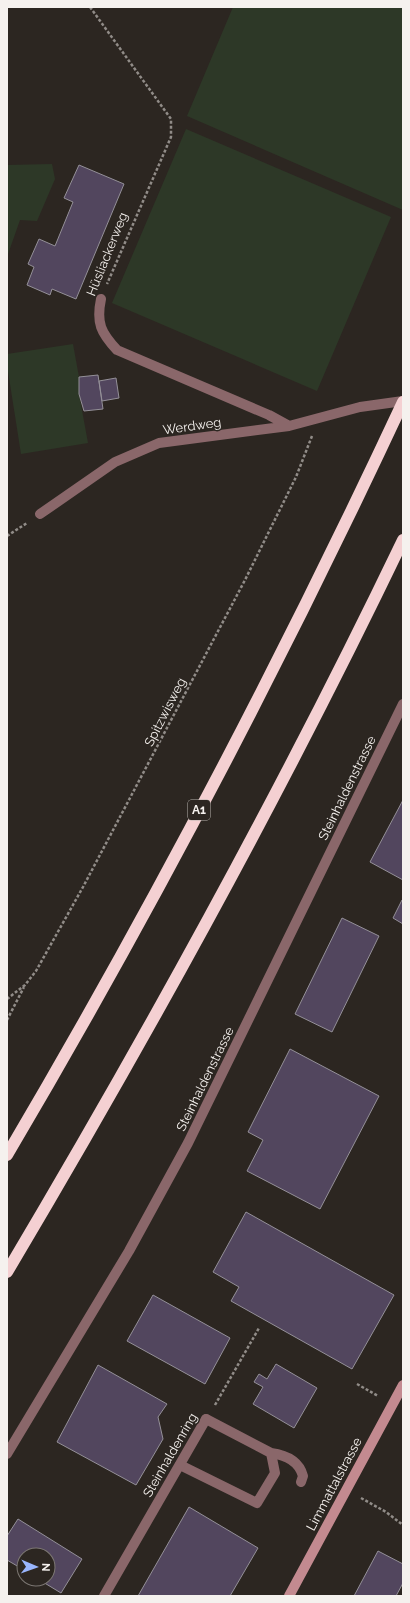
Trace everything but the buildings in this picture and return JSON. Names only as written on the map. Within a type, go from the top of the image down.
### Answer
[{"type":"highway","name":"A1","points":[[7,1155],[120,957],[198,811],[294,628],[403,402]]},
{"type":"highway","points":[[7,1272],[177,976],[289,767],[403,540]]},
{"type":"main road","name":"Limmattalstrasse","points":[[289,1596],[403,1385]]},
{"type":"street","name":"Hüsliackerweg","points":[[101,299],[98,312],[100,325],[106,339],[117,350],[269,415],[289,426]]},
{"type":"street","name":"Werdweg","points":[[40,514],[115,462],[159,443],[289,426],[360,407],[403,402]]},
{"type":"street","name":"Steinhaldenstrasse","points":[[7,1454],[121,1264],[188,1143],[403,704]]},
{"type":"street","points":[[206,1419],[271,1453],[282,1454],[296,1463],[303,1476],[301,1482]]},
{"type":"street","name":"Steinhaldenring","points":[[104,1596],[206,1419]]},
{"type":"street","points":[[180,1465],[257,1503],[275,1473],[271,1453]]},
{"type":"path","name":"Hüsliackerweg","points":[[90,7],[170,119],[171,137],[101,299]]},
{"type":"path","name":"Spitzwisweg","points":[[7,999],[25,985],[43,960],[91,874],[245,580],[309,447],[315,418]]},
{"type":"path","points":[[7,536],[40,514]]},
{"type":"path","points":[[7,1020],[25,985]]},
{"type":"path","name":"Steinhaldenring","points":[[206,1419],[259,1328]]},
{"type":"path","points":[[357,1384],[379,1396]]},
{"type":"path","points":[[361,1497],[386,1512],[403,1525]]},
{"type":"green space","points":[[233,7],[403,7],[403,210],[187,116]]},
{"type":"green space","points":[[186,129],[391,217],[317,391],[112,303]]},
{"type":"green space","points":[[52,164],[55,179],[37,221],[20,220],[7,257],[7,165]]},
{"type":"green space","points":[[73,344],[79,377],[79,394],[88,443],[21,454],[7,365],[7,354]]}]
